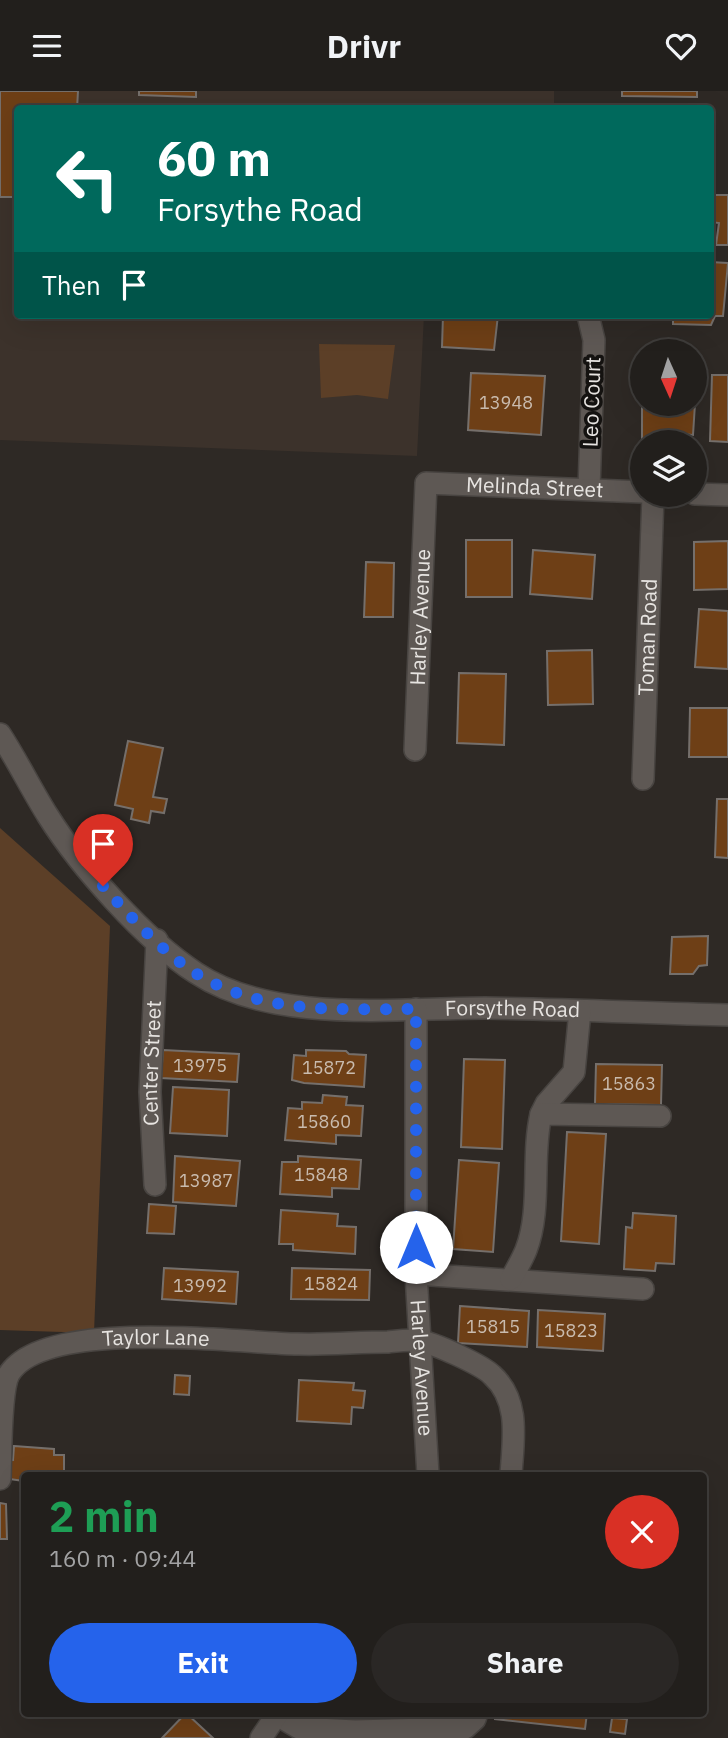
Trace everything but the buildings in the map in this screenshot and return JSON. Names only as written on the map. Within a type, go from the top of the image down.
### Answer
[{"type":"street","name":"Leo Court","points":[[589,319],[594,339],[589,489]]},
{"type":"street","name":"Melinda Street","points":[[426,483],[630,491]]},
{"type":"street","name":"Harley Avenue","points":[[415,750],[426,483]]},
{"type":"street","points":[[707,494],[728,495]]},
{"type":"street","name":"Toman Road","points":[[643,779],[653,507]]},
{"type":"street","name":"Forsythe Road","points":[[0,734],[61,834],[103,886],[157,940],[195,972],[215,984],[277,1004],[323,1008],[728,1015]]},
{"type":"street","name":"Center Street","points":[[155,1185],[150,1092],[157,940]]},
{"type":"street","name":"Harley Avenue","points":[[416,1009],[416,1274],[428,1472]]},
{"type":"street","points":[[511,1279],[526,1250],[531,1233],[536,1134],[541,1114],[546,1104],[574,1072],[580,1011]]},
{"type":"street","points":[[541,1114],[660,1117]]},
{"type":"street","points":[[416,1274],[643,1289]]},
{"type":"street","name":"Taylor Lane","points":[[0,1479],[3,1395],[9,1374],[29,1356],[55,1345],[92,1340],[229,1339],[297,1344],[421,1341]]},
{"type":"street","points":[[421,1341],[492,1374],[505,1391],[513,1409],[511,1472]]},
{"type":"street","points":[[261,1738],[276,1717]]},
{"type":"street","points":[[282,1717],[299,1728],[355,1731],[465,1727],[476,1717]]},
{"type":"shaded area","points":[[0,91],[554,91],[554,105],[14,105],[14,319],[424,319],[417,456],[0,440]]},
{"type":"shaded area","points":[[319,344],[395,345],[388,399],[357,395],[321,398]]},
{"type":"shaded area","points":[[0,828],[110,926],[94,1333],[0,1330]]},
{"type":"route","points":[[103,886],[157,940],[195,972],[215,984],[277,1004],[323,1008],[416,1009],[416,1247]]}]
